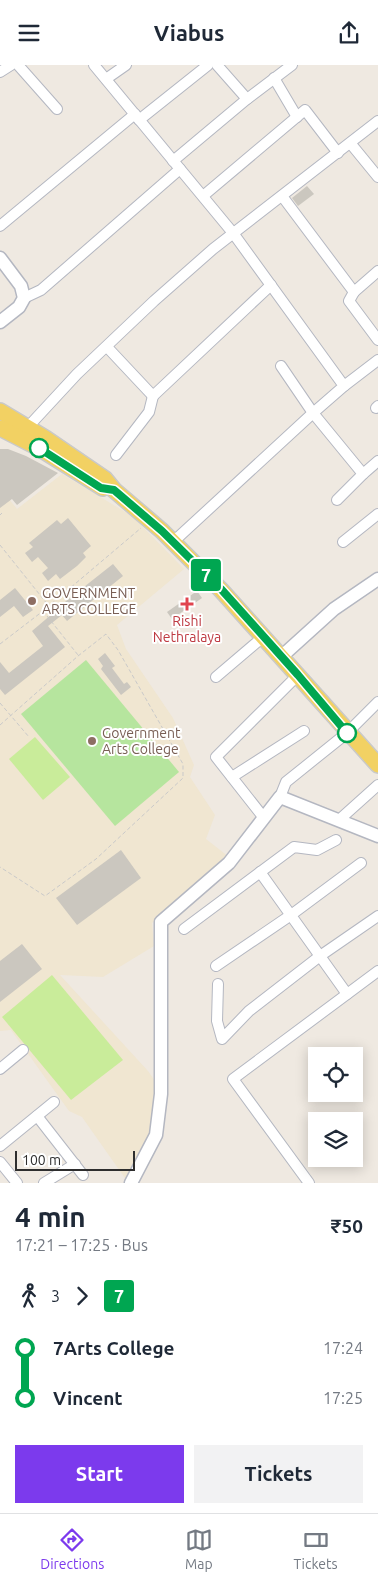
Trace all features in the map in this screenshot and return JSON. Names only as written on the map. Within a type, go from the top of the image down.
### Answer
[{"type":"main road","points":[[0,411],[46,438],[105,479],[114,490],[173,542],[221,589],[378,765]]},
{"type":"main road","points":[[0,427],[39,448],[101,488],[114,490]]},
{"type":"street","points":[[0,73],[11,65]]},
{"type":"street","points":[[18,65],[57,109]]},
{"type":"street","points":[[94,65],[233,233],[344,386]]},
{"type":"street","points":[[106,79],[126,65]]},
{"type":"street","points":[[0,226],[137,117],[208,65]]},
{"type":"street","points":[[217,65],[247,99]]},
{"type":"street","points":[[0,322],[19,307],[24,298],[41,291],[247,99],[292,65]]},
{"type":"street","points":[[274,78],[297,117]]},
{"type":"street","points":[[202,196],[305,111],[338,153]]},
{"type":"street","points":[[27,428],[77,374],[154,301],[233,233],[351,144],[378,121]]},
{"type":"street","points":[[351,144],[378,177]]},
{"type":"street","points":[[282,195],[354,292]]},
{"type":"street","points":[[0,258],[21,286],[24,298]]},
{"type":"street","points":[[378,271],[354,292],[349,301],[378,340]]},
{"type":"street","points":[[116,455],[149,412],[153,397],[271,285]]},
{"type":"street","points":[[107,347],[153,397]]},
{"type":"street","points":[[173,542],[313,413],[378,360]]},
{"type":"street","points":[[281,366],[313,413],[363,474]]},
{"type":"street","points":[[337,500],[378,461]]},
{"type":"street","points":[[343,541],[378,515]]},
{"type":"street","points":[[281,657],[334,609],[378,579]]},
{"type":"street","points":[[216,677],[263,637]]},
{"type":"street","points":[[264,818],[216,757],[298,675]]},
{"type":"street","points":[[131,1183],[156,1135],[161,1094],[161,922],[229,863],[280,797],[286,782],[348,733],[378,701]]},
{"type":"street","points":[[232,777],[304,731]]},
{"type":"street","points":[[339,821],[378,785]]},
{"type":"street","points":[[280,797],[378,836]]},
{"type":"street","points":[[184,929],[294,847],[317,850],[336,840]]},
{"type":"street","points":[[216,966],[291,915],[361,863]]},
{"type":"street","points":[[260,872],[347,994]]},
{"type":"street","points":[[218,984],[218,1021],[222,1039],[249,1011],[320,956],[378,916]]},
{"type":"street","points":[[309,1183],[233,1079],[378,971]]},
{"type":"street","points":[[0,1069],[24,1050]]},
{"type":"street","points":[[0,1147],[54,1101]]},
{"type":"street","points":[[37,1115],[84,1175]]},
{"type":"street","points":[[0,1162],[17,1183]]},
{"type":"street","points":[[44,1183],[75,1164]]},
{"type":"path","points":[[0,644],[150,521]]},
{"type":"path","points":[[0,545],[49,605]]},
{"type":"path","points":[[42,611],[78,656]]},
{"type":"path","points":[[0,725],[78,656],[106,634],[118,649],[183,763],[183,777],[96,859],[45,895],[0,867]]},
{"type":"path","points":[[0,703],[29,737]]},
{"type":"shaded area","name":"Government Arts College","points":[[62,474],[132,516],[184,569],[117,625],[126,649],[173,718],[194,765],[190,777],[215,815],[206,839],[229,857],[152,923],[154,946],[103,977],[60,975],[155,1081],[151,1134],[127,1181],[82,1117],[69,1111],[11,1030],[0,1031],[0,488],[17,509]]},
{"type":"green space","points":[[86,660],[179,772],[115,826],[21,714]]},
{"type":"green space","points":[[35,737],[70,777],[43,800],[9,759]]},
{"type":"green space","points":[[52,975],[123,1060],[71,1100],[2,1017]]},
{"type":"building","points":[[307,186],[314,194],[298,206],[292,198]]},
{"type":"building","points":[[0,449],[8,449],[26,456],[58,473],[17,505],[12,499],[0,508]]},
{"type":"building","points":[[68,518],[91,546],[83,553],[86,557],[77,566],[60,579],[56,574],[48,581],[42,573],[48,568],[38,557],[32,562],[25,553],[33,547],[29,543],[57,520],[61,524]]},
{"type":"building","points":[[113,564],[123,576],[67,621],[62,615],[48,626],[65,647],[5,695],[0,689],[0,662],[9,673],[43,646],[32,631],[51,613]]},
{"type":"building","points":[[15,588],[33,610],[23,617],[14,606],[0,617],[0,600]]},
{"type":"building","points":[[197,591],[202,598],[172,619],[167,612]]},
{"type":"building","points":[[105,653],[115,666],[112,668],[124,684],[127,682],[131,687],[121,695],[101,669],[103,666],[98,659]]},
{"type":"building","points":[[121,850],[141,878],[77,925],[56,898]]},
{"type":"building","points":[[22,944],[42,969],[0,1002],[0,961]]},
{"type":"bus line","name":"7","points":[[39,448],[101,488],[114,490],[162,531],[221,589],[347,733]]},
{"type":"place","name":"GOVERNMENT ARTS COLLEGE","points":[[32,601]]},
{"type":"place","name":"Rishi Nethralaya","points":[[187,604]]},
{"type":"place","name":"Government Arts College","points":[[92,741]]}]
